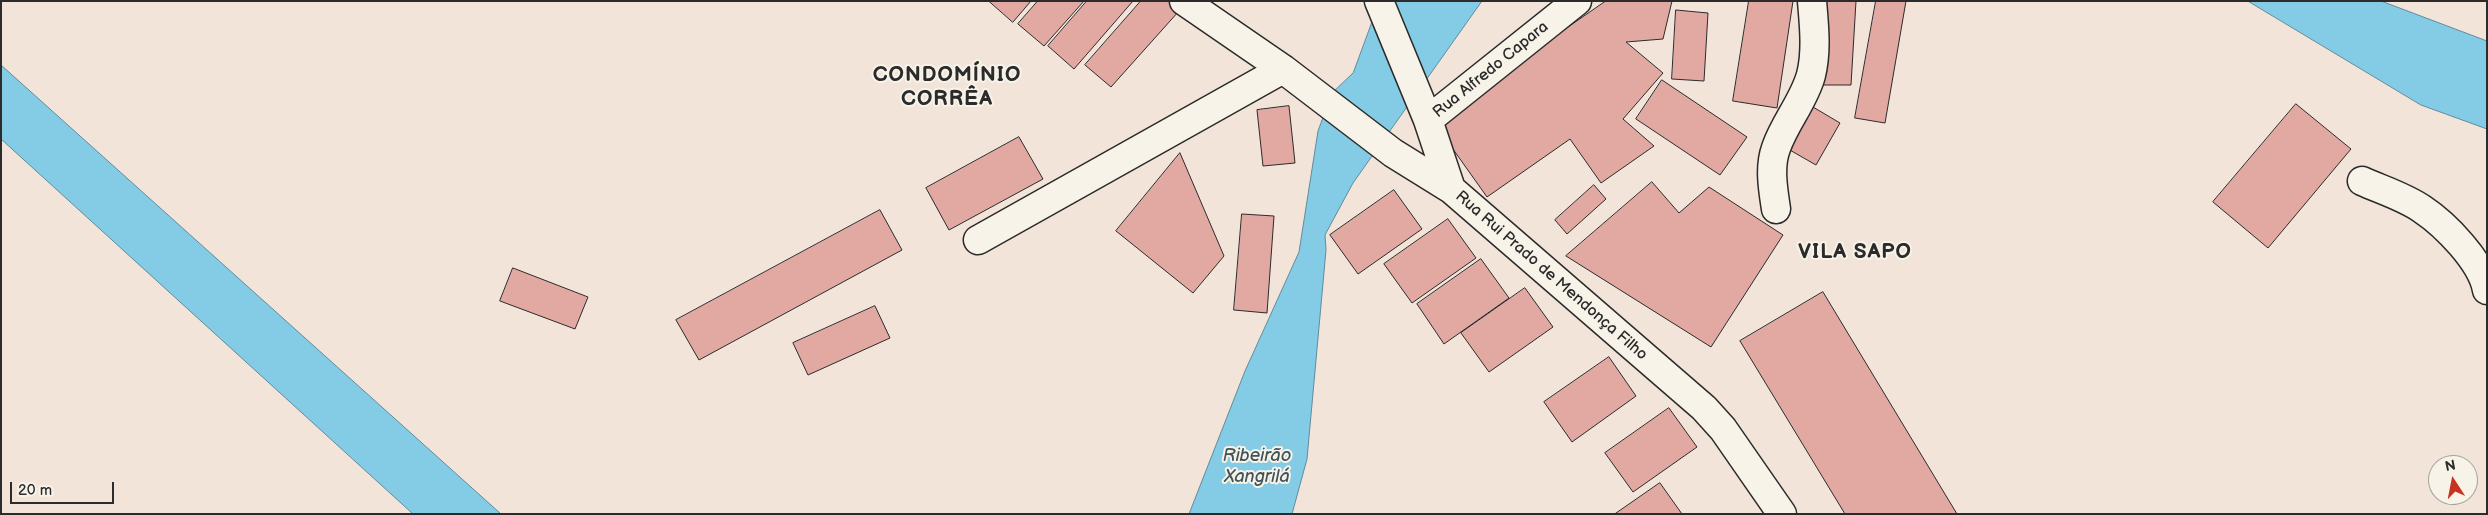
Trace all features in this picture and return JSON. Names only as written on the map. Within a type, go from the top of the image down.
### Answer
[{"type":"street","points":[[1184,1],[1282,69],[1393,153],[1452,189]]},
{"type":"street","name":"Rua Rui Prado de Mendonça Filho","points":[[1379,1],[1424,109],[1452,189],[1704,408],[1723,429],[1782,514]]},
{"type":"street","name":"Rua Alfredo Capara","points":[[1424,109],[1577,1]]},
{"type":"street","points":[[1776,209],[1772,180],[1773,158],[1788,122],[1803,98],[1811,73],[1814,49],[1812,1]]},
{"type":"street","points":[[978,240],[1282,69]]},
{"type":"street","points":[[2362,181],[2422,209],[2459,241],[2485,280],[2487,290]]},
{"type":"water","name":"Ribeirão Xangrilá","points":[[1380,1],[1482,1],[1353,183],[1325,235],[1326,250],[1307,459],[1292,514],[1189,514],[1245,371],[1299,252],[1318,131],[1332,93],[1353,73]]},
{"type":"water","points":[[2248,1],[2381,1],[2487,41],[2487,129],[2421,105]]},
{"type":"water","points":[[1,65],[501,514],[413,514],[1,139]]},
{"type":"building","points":[[989,1],[1031,1],[1013,22]]},
{"type":"building","points":[[1038,1],[1084,1],[1044,46],[1018,24]]},
{"type":"building","points":[[1087,1],[1133,1],[1074,69],[1048,46]]},
{"type":"building","points":[[1141,1],[1168,1],[1179,11],[1111,87],[1085,65]]},
{"type":"building","points":[[1606,1],[1672,1],[1663,39],[1626,42],[1663,73],[1623,119],[1654,146],[1601,183],[1570,139],[1487,197],[1433,121]]},
{"type":"building","points":[[1749,1],[1793,1],[1777,108],[1733,101]]},
{"type":"building","points":[[1826,1],[1856,1],[1851,85],[1820,85]]},
{"type":"building","points":[[1876,1],[1906,1],[1885,123],[1855,118]]},
{"type":"building","points":[[1676,10],[1708,13],[1704,81],[1672,79]]},
{"type":"building","points":[[1662,80],[1747,137],[1720,175],[1636,119]]},
{"type":"building","points":[[2296,104],[2351,149],[2268,248],[2213,202]]},
{"type":"building","points":[[1289,106],[1295,163],[1263,166],[1257,110]]},
{"type":"building","points":[[1813,107],[1840,123],[1816,165],[1788,149]]},
{"type":"building","points":[[1019,137],[1043,179],[949,230],[926,188]]},
{"type":"building","points":[[1180,153],[1224,256],[1193,293],[1116,231]]},
{"type":"building","points":[[1652,182],[1679,213],[1709,187],[1783,235],[1711,347],[1566,256]]},
{"type":"building","points":[[1594,185],[1606,199],[1567,234],[1555,220]]},
{"type":"building","points":[[1394,190],[1422,229],[1358,274],[1330,235]]},
{"type":"building","points":[[880,210],[902,250],[699,360],[676,320]]},
{"type":"building","points":[[1242,214],[1274,216],[1267,313],[1234,310]]},
{"type":"building","points":[[1448,219],[1476,258],[1412,303],[1384,264]]},
{"type":"building","points":[[1481,259],[1509,298],[1444,344],[1417,304]]},
{"type":"building","points":[[513,268],[588,297],[575,329],[500,301]]},
{"type":"building","points":[[1525,288],[1553,327],[1489,372],[1461,333]]},
{"type":"building","points":[[1823,292],[1957,514],[1845,514],[1740,341]]},
{"type":"building","points":[[875,306],[890,338],[808,375],[793,343]]},
{"type":"building","points":[[1609,357],[1636,396],[1572,442],[1544,402]]},
{"type":"building","points":[[1669,408],[1697,447],[1633,492],[1605,453]]},
{"type":"building","points":[[1660,483],[1682,514],[1615,514]]},
{"type":"district","name":"CONDOMÍNIO CORRÊA","points":[[947,88]]},
{"type":"district","name":"VILA SAPO","points":[[1855,253]]}]
